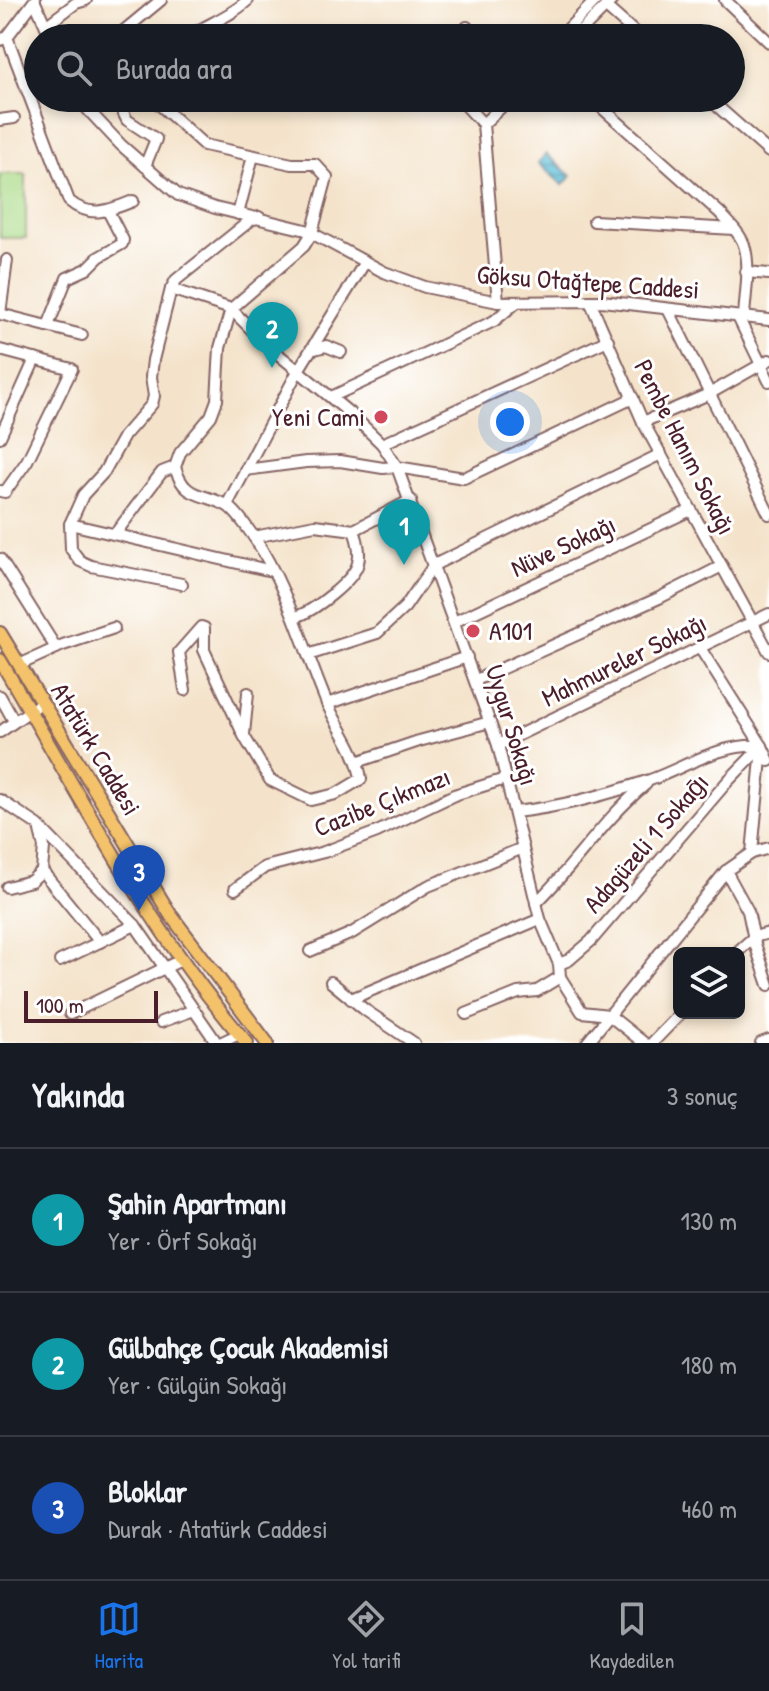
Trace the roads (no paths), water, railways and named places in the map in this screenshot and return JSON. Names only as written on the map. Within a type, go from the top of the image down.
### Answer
[{"type":"main road","name":"Atatürk Caddesi","points":[[0,633],[19,665],[36,707],[146,909],[181,960],[243,1038]]},
{"type":"main road","name":"Atatürk Caddesi","points":[[0,660],[36,707],[170,914],[267,1043]]},
{"type":"street","points":[[48,24],[76,3],[86,0]]},
{"type":"street","points":[[132,24],[161,0]]},
{"type":"street","points":[[206,24],[235,12],[248,0]]},
{"type":"street","points":[[725,0],[769,42]]},
{"type":"street","points":[[24,91],[3,39],[35,1],[46,24]]},
{"type":"street","points":[[575,24],[605,2]]},
{"type":"street","points":[[586,24],[605,2]]},
{"type":"street","points":[[605,2],[627,24]]},
{"type":"street","points":[[33,112],[69,201],[86,211],[108,211],[133,201]]},
{"type":"street","name":"Göksu Otağtepe Caddesi","points":[[90,112],[121,145],[178,195],[312,233],[384,272],[425,287],[498,302],[590,301],[769,320]]},
{"type":"street","points":[[123,112],[127,120],[156,139],[145,166]]},
{"type":"street","points":[[168,112],[204,145],[292,164],[315,164],[327,177],[312,233],[294,256],[231,309],[220,348],[214,408],[211,416],[180,453],[175,467],[185,489],[227,505],[254,537],[296,617],[327,704],[357,762],[361,779],[336,794],[311,800],[270,780],[244,736],[204,650],[204,628],[201,627],[179,652],[185,690]]},
{"type":"street","points":[[472,112],[483,124],[498,302]]},
{"type":"street","points":[[483,124],[496,112]]},
{"type":"street","points":[[607,112],[720,213],[744,243],[746,272],[741,317],[765,363],[769,381]]},
{"type":"street","points":[[724,112],[769,152]]},
{"type":"street","points":[[0,120],[14,118]]},
{"type":"street","points":[[238,214],[253,156]]},
{"type":"street","points":[[48,326],[67,278],[87,269],[99,257],[122,244],[123,240],[108,211]]},
{"type":"street","points":[[182,584],[80,561],[71,549],[70,524],[83,495],[104,472],[124,436],[152,404],[153,360],[176,280],[259,217]]},
{"type":"street","points":[[594,221],[734,229]]},
{"type":"street","points":[[7,260],[0,314],[82,335]]},
{"type":"street","points":[[227,505],[299,369],[365,262]]},
{"type":"street","points":[[746,272],[769,274]]},
{"type":"street","points":[[171,289],[231,309]]},
{"type":"street","name":"Pembe Hanım Sokağı","points":[[590,301],[643,422],[769,652]]},
{"type":"street","points":[[331,397],[494,321],[518,302]]},
{"type":"street","name":"Uygur Sokağı","points":[[231,309],[267,345],[299,369],[382,444],[397,467],[498,745],[540,919],[559,964],[560,977],[582,1012],[609,1015]]},
{"type":"street","points":[[668,309],[769,514]]},
{"type":"street","points":[[382,444],[608,340]]},
{"type":"street","points":[[311,350],[326,346],[341,352]]},
{"type":"street","points":[[0,350],[72,369],[27,461],[5,492],[0,491]]},
{"type":"street","points":[[0,437],[35,359]]},
{"type":"street","points":[[643,422],[709,394],[765,363]]},
{"type":"street","points":[[245,470],[340,461],[464,478],[633,398]]},
{"type":"street","points":[[308,655],[377,633],[405,607],[434,565],[661,454]]},
{"type":"street","points":[[115,534],[162,472],[175,467]]},
{"type":"street","points":[[254,537],[315,525],[354,530],[411,500]]},
{"type":"street","name":"Nüve Sokağı","points":[[454,622],[691,510]]},
{"type":"street","points":[[70,524],[272,571]]},
{"type":"street","points":[[296,617],[318,606],[353,573],[358,565],[359,549],[354,530]]},
{"type":"street","points":[[0,559],[56,648]]},
{"type":"street","points":[[476,680],[659,598],[722,566]]},
{"type":"street","name":"Mahmureler Sokağı","points":[[498,745],[769,614]]},
{"type":"street","points":[[19,665],[56,648],[114,628]]},
{"type":"street","points":[[700,648],[769,761]]},
{"type":"street","points":[[327,704],[467,657]]},
{"type":"street","points":[[244,736],[248,693]]},
{"type":"street","points":[[0,696],[14,721]]},
{"type":"street","points":[[0,732],[36,707]]},
{"type":"street","points":[[357,762],[490,722]]},
{"type":"street","points":[[515,812],[598,796],[652,779],[713,752],[744,745],[762,746]]},
{"type":"street","points":[[752,853],[762,746]]},
{"type":"street","name":"Adagüzeli 1 Sokaḡı","points":[[559,964],[569,960],[591,941],[727,782],[762,746]]},
{"type":"street","name":"Cazibe Çıkmazı","points":[[235,889],[265,867],[324,852],[377,832],[454,795],[505,779]]},
{"type":"street","points":[[536,903],[557,883],[623,803],[652,779]]},
{"type":"street","points":[[0,800],[38,825],[135,925],[219,1043],[243,1038]]},
{"type":"street","points":[[7,887],[31,881],[42,871],[44,847],[38,825]]},
{"type":"street","points":[[310,951],[352,933],[428,886],[523,848]]},
{"type":"street","points":[[587,1043],[726,871],[752,853],[769,848]]},
{"type":"street","points":[[42,871],[100,942]]},
{"type":"street","points":[[726,871],[748,911],[769,985]]},
{"type":"street","points":[[351,999],[540,919]]},
{"type":"street","points":[[60,961],[135,925]]},
{"type":"street","points":[[743,947],[754,937],[769,933]]},
{"type":"street","points":[[70,1014],[181,960]]},
{"type":"street","points":[[466,1014],[518,993],[537,991],[560,977]]},
{"type":"street","points":[[331,982],[414,1043]]},
{"type":"street","points":[[161,1022],[194,1010]]},
{"type":"street","points":[[609,1015],[644,1043]]},
{"type":"street","points":[[652,1043],[675,1019]]},
{"type":"street","points":[[761,1043],[769,1040]]},
{"type":"water","points":[[546,154],[571,176],[563,185],[538,163]]},
{"type":"place","name":"Gülbahçe Çocuk Akademisi","points":[[272,368]]},
{"type":"place","name":"Yeni Cami","points":[[381,417]]},
{"type":"place","name":"Şahin Apartmanı","points":[[404,565]]},
{"type":"place","name":"A101","points":[[473,631]]},
{"type":"place","name":"Bloklar","points":[[139,911]]}]
